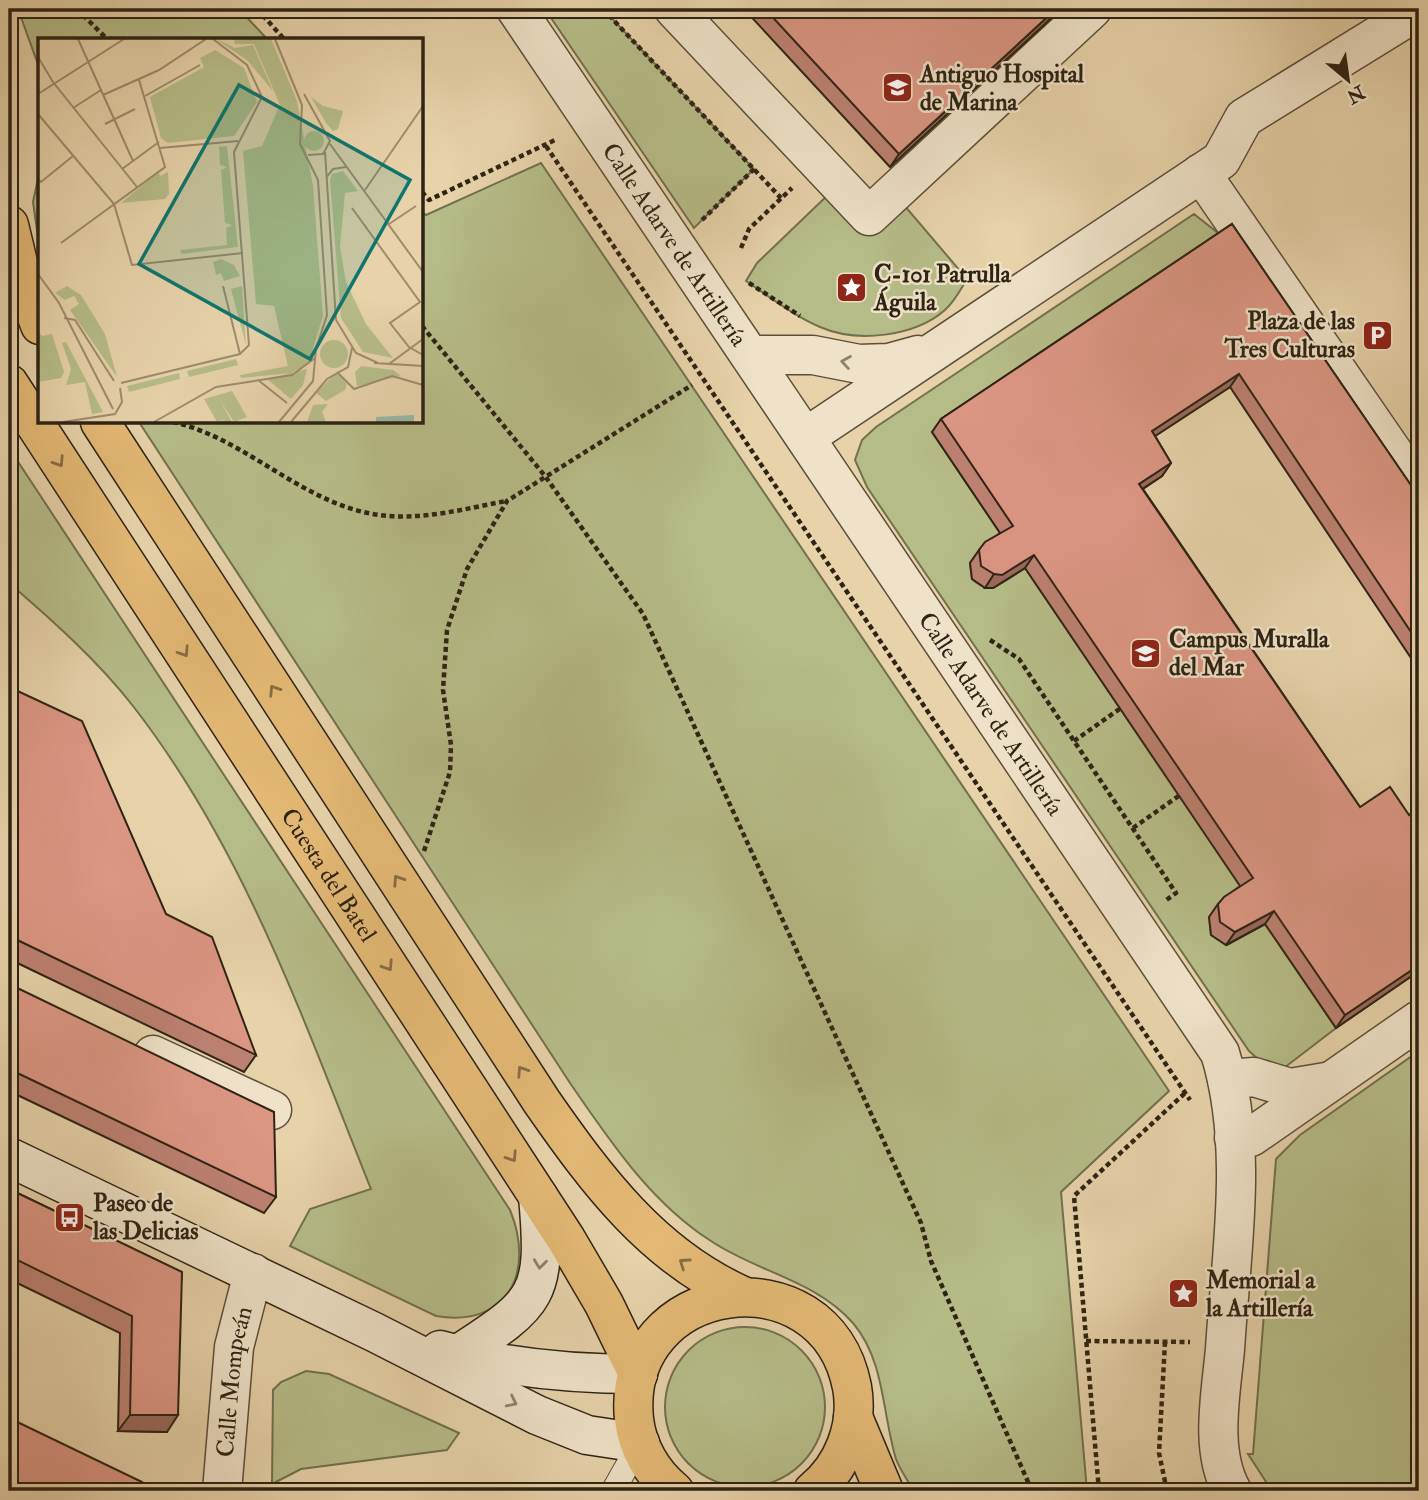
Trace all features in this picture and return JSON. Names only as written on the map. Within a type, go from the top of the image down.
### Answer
[{"type":"main road","points":[[9,225],[20,271],[38,320]]},
{"type":"main road","name":"Cuesta del Batel","points":[[9,384],[587,1273],[638,1374]]},
{"type":"main road","points":[[101,424],[542,1102],[588,1167],[663,1248],[703,1276],[743,1296],[781,1302],[817,1323],[842,1357],[854,1397],[853,1417],[843,1454],[813,1491]]},
{"type":"main road","points":[[674,1491],[655,1473],[639,1443],[633,1408],[638,1374],[653,1344],[677,1318],[708,1302],[743,1296]]},
{"type":"main road","points":[[853,1417],[884,1491]]},
{"type":"street","name":"Calle Adarve de Artillería","points":[[516,9],[1220,1053],[1227,1079],[1237,1178],[1219,1423],[1223,1468],[1232,1491]]},
{"type":"street","points":[[674,9],[869,216],[1092,9]]},
{"type":"street","points":[[806,437],[1221,160],[1244,118],[1419,10]]},
{"type":"street","points":[[1201,173],[1419,491]]},
{"type":"street","points":[[750,355],[813,355],[859,364],[888,363],[923,354],[958,336]]},
{"type":"street","points":[[1234,1138],[1251,1137],[1419,1020]]},
{"type":"street","points":[[121,1040],[271,1110]]},
{"type":"street","points":[[1227,1079],[1254,1077],[1272,1085],[1300,1088],[1321,1084],[1340,1074]]},
{"type":"street","points":[[9,1157],[374,1332],[454,1364],[587,1435],[639,1443]]},
{"type":"street","points":[[454,1364],[520,1312],[539,1278],[542,1254],[538,1196]]},
{"type":"street","name":"Calle Mompeán","points":[[222,1491],[234,1347],[253,1273]]},
{"type":"street","points":[[454,1364],[587,1374],[638,1374]]},
{"type":"lane","points":[[613,1491],[639,1443]]},
{"type":"path","points":[[77,9],[106,38]]},
{"type":"path","points":[[257,9],[283,38]]},
{"type":"path","points":[[603,9],[781,198]]},
{"type":"path","points":[[424,194],[429,200],[546,146],[567,132]]},
{"type":"path","points":[[546,146],[1191,1103]]},
{"type":"path","points":[[741,248],[749,229],[818,163]]},
{"type":"path","points":[[694,228],[754,169]]},
{"type":"path","points":[[746,281],[802,318]]},
{"type":"path","points":[[424,328],[545,476],[643,614],[921,1223],[931,1262],[1032,1491]]},
{"type":"path","points":[[181,424],[198,428],[317,494],[373,514],[430,515],[507,501],[692,385]]},
{"type":"path","points":[[423,856],[450,772],[451,745],[443,690],[447,630],[467,569],[507,501]]},
{"type":"path","points":[[986,636],[1019,659],[1176,893],[1160,904]]},
{"type":"path","points":[[1074,741],[1121,708]]},
{"type":"path","points":[[1133,828],[1180,795]]},
{"type":"path","points":[[1099,1491],[1074,1196],[1185,1093]]},
{"type":"path","points":[[1086,1341],[1192,1342]]},
{"type":"path","points":[[1165,1342],[1159,1453],[1167,1491]]},
{"type":"green space","points":[[18,9],[239,9],[266,38],[38,38],[38,64]]},
{"type":"green space","points":[[545,9],[603,9],[754,169],[694,228]]},
{"type":"green space","points":[[541,163],[1169,1091],[1061,1192],[1087,1491],[914,1491],[896,1459],[871,1354],[853,1323],[821,1296],[729,1252],[689,1226],[633,1170],[570,1083],[140,424],[424,424],[424,214],[426,215]]},
{"type":"green space","points":[[38,178],[38,237],[33,202]]},
{"type":"green space","points":[[831,192],[872,235],[904,205],[967,279],[945,310],[918,326],[902,331],[885,335],[851,335],[810,323],[746,281],[757,263]]},
{"type":"green space","points":[[1194,214],[1223,237],[932,432],[1004,539],[976,555],[970,563],[972,579],[979,584],[992,586],[1025,568],[1244,891],[1209,917],[1211,935],[1227,945],[1265,924],[1336,1028],[1284,1068],[1259,1060],[1249,1051],[867,487],[855,460],[862,440],[876,427]]},
{"type":"green space","points":[[9,448],[510,1210],[517,1233],[517,1274],[510,1290],[498,1304],[482,1313],[461,1317],[436,1316],[290,1246],[310,1209],[371,1189],[269,939],[208,819],[173,761],[119,689],[74,642],[9,583]]},
{"type":"green space","points":[[1419,1051],[1419,1491],[1272,1491],[1248,1454],[1253,1454],[1276,1159],[1300,1135]]},
{"type":"green space","points":[[745,1327],[776,1333],[801,1351],[819,1376],[825,1407],[819,1438],[801,1463],[776,1481],[745,1487],[714,1481],[689,1463],[671,1438],[665,1407],[671,1376],[689,1351],[714,1333]]},
{"type":"green space","points":[[306,1371],[329,1374],[459,1433],[447,1450],[301,1469],[272,1484],[273,1390],[281,1382]]},
{"type":"building","name":"Antiguo Hospital de Marina","points":[[765,9],[1056,9],[899,154]]},
{"type":"building","points":[[1232,224],[1419,497],[1419,644],[1239,374],[1152,431],[1171,463],[1139,484],[1360,807],[1390,787],[1409,815],[1419,808],[1419,965],[1345,1015],[1274,911],[1235,932],[1220,922],[1218,904],[1253,878],[1034,555],[1002,575],[994,574],[981,566],[979,550],[985,542],[1013,526],[941,419]]},
{"type":"building","points":[[9,687],[82,721],[166,914],[212,937],[256,1055],[9,936]]},
{"type":"building","points":[[9,984],[274,1112],[276,1197],[9,1069]]},
{"type":"building","points":[[9,1189],[182,1272],[178,1415],[130,1415],[132,1316],[9,1256]]},
{"type":"building","points":[[9,1418],[142,1482],[137,1491],[9,1491]]},
{"type":"place","name":"Antiguo Hospital de Marina","points":[[897,88]]},
{"type":"place","name":"C-101 Patrulla Águila","points":[[851,288]]},
{"type":"place","name":"Plaza de las Tres Culturas","points":[[1378,335]]},
{"type":"place","name":"Campus Muralla del Mar","points":[[1146,653]]},
{"type":"place","name":"Paseo de las Delicias","points":[[70,1217]]},
{"type":"place","name":"Memorial a la Artillería","points":[[1183,1294]]}]
